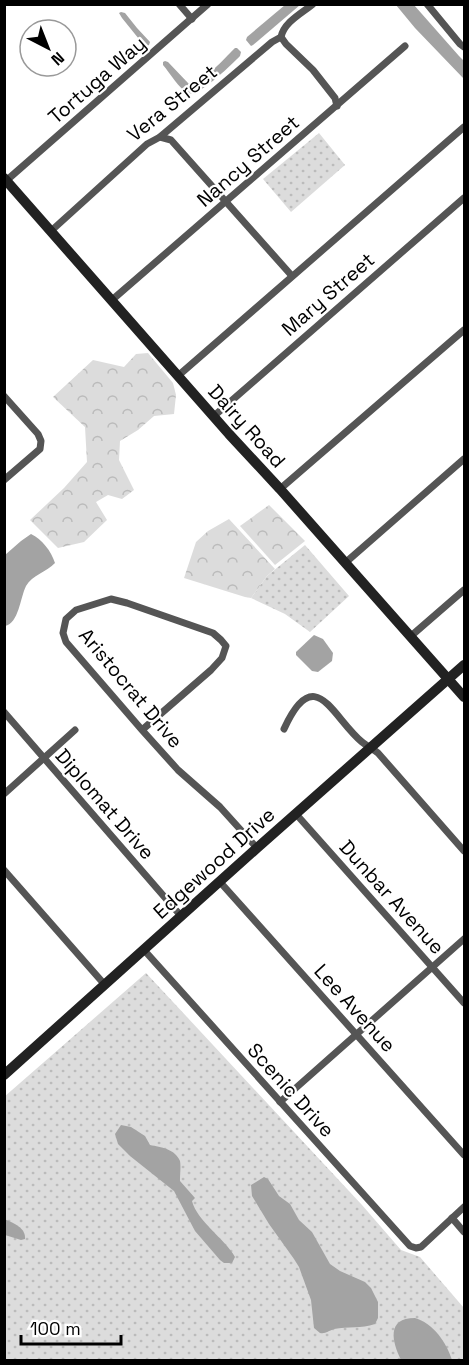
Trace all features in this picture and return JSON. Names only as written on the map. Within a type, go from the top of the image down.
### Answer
[{"type":"street","points":[[179,4],[192,19]]},
{"type":"street","name":"Tortuga Way","points":[[6,179],[208,4]]},
{"type":"street","name":"Vera Street","points":[[51,231],[147,144],[160,137],[272,42],[281,37],[286,26],[313,4]]},
{"type":"street","points":[[427,4],[465,47]]},
{"type":"street","points":[[281,37],[313,70],[335,98],[337,106]]},
{"type":"street","name":"Nancy Street","points":[[112,300],[405,46]]},
{"type":"street","points":[[179,375],[465,127]]},
{"type":"street","points":[[160,137],[171,140],[292,276]]},
{"type":"street","name":"Dairy Road","points":[[6,179],[465,697]]},
{"type":"street","name":"Mary Street","points":[[214,416],[465,198]]},
{"type":"street","points":[[280,489],[465,330]]},
{"type":"street","points":[[4,396],[38,434],[41,441],[40,449],[4,480]]},
{"type":"street","points":[[345,562],[465,459]]},
{"type":"street","points":[[411,636],[465,590]]},
{"type":"street","name":"Aristocrat Drive","points":[[142,730],[215,666],[222,658],[226,646],[213,633],[111,599],[76,610],[66,619],[63,633],[66,642],[142,730],[178,770],[220,807],[257,848]]},
{"type":"street","name":"Edgewood Drive","points":[[4,1075],[465,665]]},
{"type":"street","points":[[284,729],[291,714],[301,702],[316,696],[325,700],[362,742],[378,753],[465,850]]},
{"type":"street","name":"Diplomat Drive","points":[[4,712],[181,916]]},
{"type":"street","points":[[4,794],[75,730]]},
{"type":"street","name":"Dunbar Avenue","points":[[296,814],[465,1003]]},
{"type":"street","points":[[4,870],[105,985]]},
{"type":"street","name":"Lee Avenue","points":[[220,882],[465,1155]]},
{"type":"street","points":[[280,1102],[465,939]]},
{"type":"street","name":"Scenic Drive","points":[[144,950],[410,1246],[421,1247],[452,1218]]},
{"type":"street","points":[[465,1207],[452,1218],[465,1232]]},
{"type":"green space","points":[[319,133],[345,165],[291,212],[263,179]]},
{"type":"green space","points":[[148,353],[173,383],[176,395],[174,414],[154,416],[138,430],[120,441],[119,460],[134,490],[122,499],[108,495],[96,502],[107,520],[84,542],[58,548],[30,520],[64,488],[87,462],[85,427],[53,397],[93,360],[124,367],[136,354]]},
{"type":"green space","points":[[269,505],[305,541],[275,565],[240,526]]},
{"type":"green space","points":[[229,519],[275,569],[251,598],[184,578],[196,542],[208,531]]},
{"type":"green space","points":[[305,545],[349,596],[310,632],[285,614],[251,598],[267,576]]},
{"type":"green space","points":[[146,973],[401,1250],[420,1257],[464,1308],[464,1360],[5,1360],[4,1097]]},
{"type":"shaded area","points":[[285,5],[300,5],[251,46],[246,40],[247,37]]},
{"type":"shaded area","points":[[396,5],[414,5],[464,61],[464,79],[415,28]]},
{"type":"shaded area","points":[[119,13],[125,13],[150,42],[149,45],[143,44],[122,18]]},
{"type":"shaded area","points":[[235,48],[241,52],[240,56],[215,79],[193,93],[188,93],[181,88],[163,65],[163,62],[168,62],[192,85],[209,74]]},
{"type":"shaded area","points":[[31,534],[46,546],[55,563],[29,582],[16,615],[10,624],[5,626],[5,555]]},
{"type":"shaded area","points":[[314,635],[323,639],[333,653],[332,661],[318,672],[312,671],[296,655],[296,652]]},
{"type":"shaded area","points":[[121,1125],[131,1127],[145,1136],[150,1145],[167,1149],[178,1157],[180,1181],[195,1198],[192,1201],[199,1216],[235,1257],[232,1263],[224,1263],[220,1260],[195,1231],[174,1191],[118,1144],[115,1134]]},
{"type":"shaded area","points":[[264,1177],[268,1179],[279,1196],[290,1204],[299,1220],[312,1232],[330,1264],[365,1282],[371,1288],[378,1302],[378,1318],[375,1324],[334,1329],[325,1333],[320,1333],[314,1328],[311,1300],[299,1267],[252,1196],[251,1185]]},
{"type":"shaded area","points":[[4,1219],[21,1229],[25,1239],[5,1235]]},
{"type":"shaded area","points":[[415,1318],[438,1334],[452,1360],[401,1360],[395,1346],[395,1327],[399,1322]]}]
